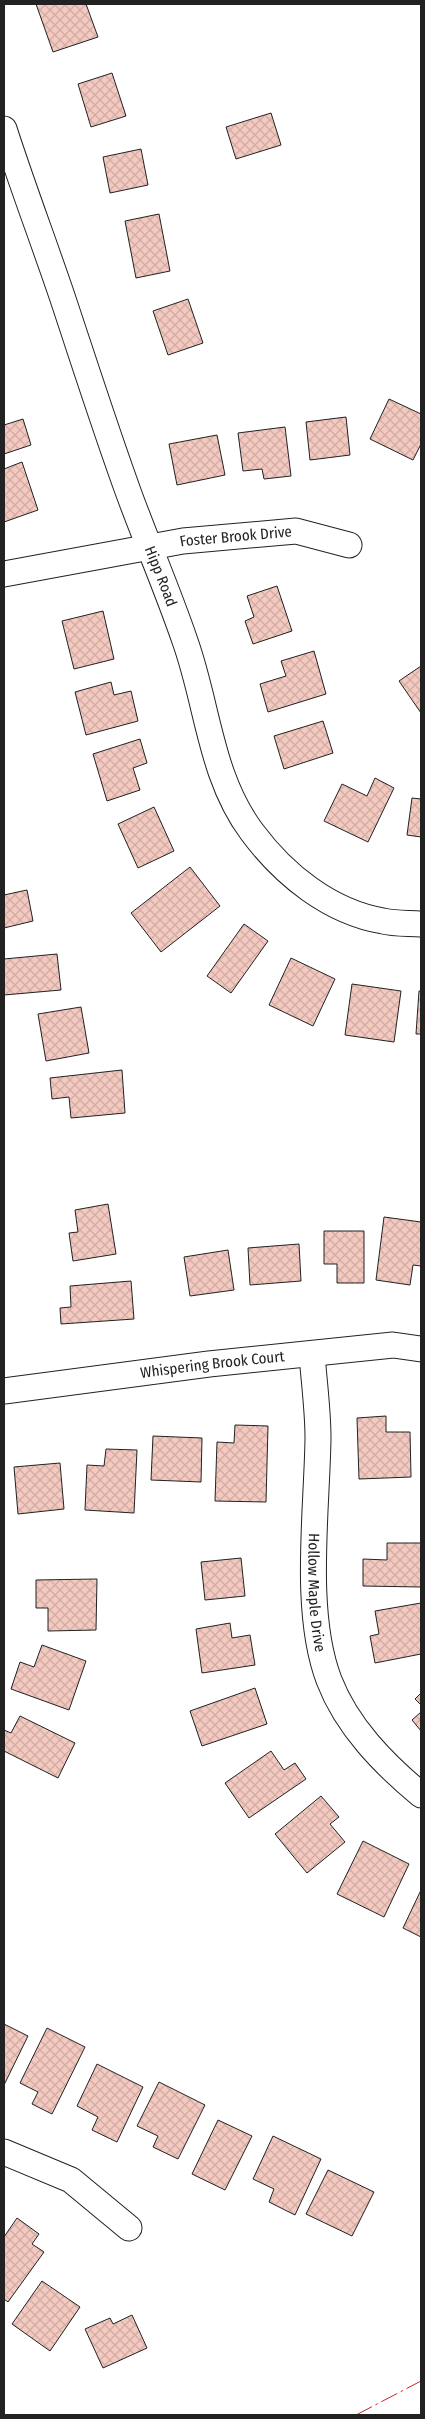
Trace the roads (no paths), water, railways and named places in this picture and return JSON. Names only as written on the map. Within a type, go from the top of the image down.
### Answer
[{"type":"street","name":"Hipp Road","points":[[4,130],[92,390],[149,548],[186,642],[217,760],[230,799],[252,831],[290,874],[322,897],[353,912],[383,921],[421,924]]},
{"type":"street","name":"Foster Brook Drive","points":[[4,574],[183,541],[296,531],[348,545]]},
{"type":"street","name":"Whispering Brook Court","points":[[4,1391],[199,1366],[393,1345],[421,1348]]},
{"type":"street","name":"Hollow Maple Drive","points":[[312,1354],[318,1435],[314,1581],[318,1635],[329,1680],[349,1718],[372,1750],[421,1795]]},
{"type":"street","points":[[4,2152],[71,2180],[129,2228]]}]
